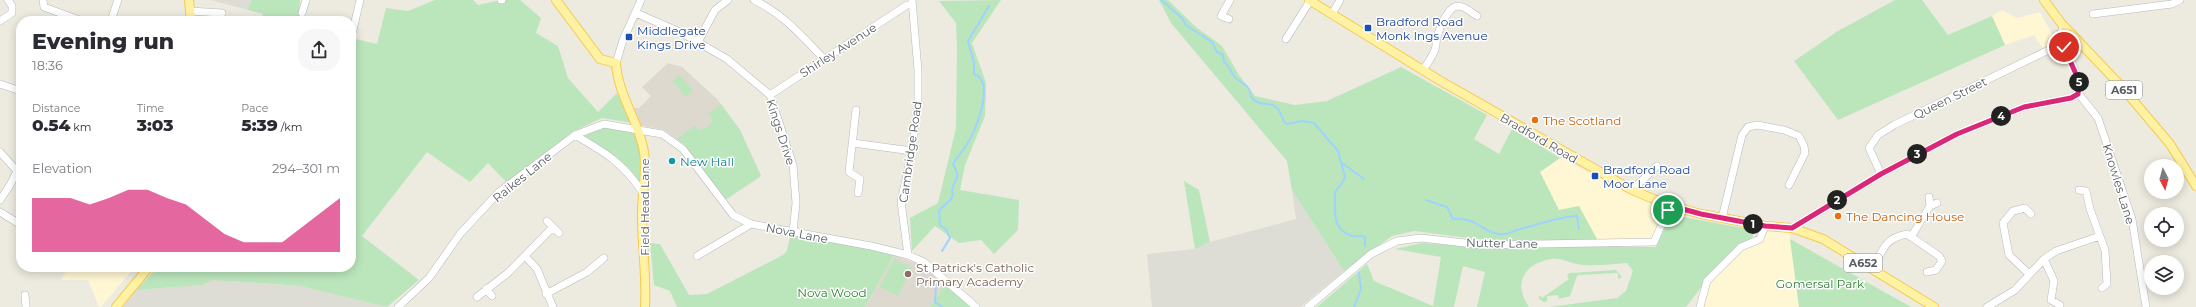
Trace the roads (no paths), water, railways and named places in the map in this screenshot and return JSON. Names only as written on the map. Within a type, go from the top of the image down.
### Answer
[{"type":"main road","points":[[189,0],[190,16]]},
{"type":"main road","points":[[556,0],[600,58],[616,64]]},
{"type":"main road","name":"Bradford Road","points":[[1310,0],[1550,145],[1632,190],[1668,205],[1722,218],[1765,226],[1791,228]]},
{"type":"main road","name":"A651","points":[[2044,0],[2064,26],[2121,86],[2170,144],[2196,186]]},
{"type":"main road","name":"Field Head Lane","points":[[616,64],[620,90],[638,129],[645,154],[643,193],[645,307]]},
{"type":"main road","name":"A652","points":[[1791,228],[1823,238],[1934,307]]},
{"type":"main road","points":[[116,307],[145,272]]},
{"type":"street","points":[[0,21],[12,13],[12,6],[8,0]]},
{"type":"street","points":[[43,0],[44,6],[69,16]]},
{"type":"street","points":[[113,16],[118,0]]},
{"type":"street","points":[[302,13],[306,0]]},
{"type":"street","points":[[356,17],[360,0]]},
{"type":"street","points":[[616,64],[623,40],[641,0]]},
{"type":"street","points":[[698,42],[715,10],[728,0]]},
{"type":"street","points":[[754,0],[770,7],[790,22],[824,59]]},
{"type":"street","points":[[1229,18],[1221,16],[1230,0]]},
{"type":"street","points":[[1286,39],[1310,0]]},
{"type":"street","points":[[1332,14],[1340,0]]},
{"type":"street","points":[[2093,14],[2172,4],[2180,0]]},
{"type":"street","name":"Shirley Avenue","points":[[770,95],[909,3]]},
{"type":"street","name":"Cambridge Road","points":[[908,255],[901,202],[912,151],[918,102],[918,70],[909,3]]},
{"type":"street","points":[[1424,70],[1436,45],[1437,36],[1450,10],[1457,6],[1466,8],[1477,16]]},
{"type":"street","points":[[190,11],[222,13]]},
{"type":"street","name":"Kings Drive","points":[[636,13],[698,42],[727,58],[770,95],[793,165],[796,203],[793,232]]},
{"type":"street","points":[[1791,228],[1881,174],[1957,134],[2024,107],[2071,98],[2078,94],[2079,81],[2060,34],[2064,26]]},
{"type":"street","name":"Queen Street","points":[[1881,174],[1869,152],[1869,148],[1878,135],[1894,124],[2063,42]]},
{"type":"street","points":[[0,85],[16,90]]},
{"type":"street","name":"Knowles Lane","points":[[2078,94],[2098,118],[2132,219],[2146,307]]},
{"type":"street","points":[[856,110],[849,172],[860,179],[858,193]]},
{"type":"street","name":"Raikes Lane","points":[[398,307],[429,278],[460,234],[499,192],[575,135],[604,124],[638,129]]},
{"type":"street","points":[[1722,218],[1742,135],[1748,127],[1757,125],[1784,130],[1799,136],[1804,146],[1805,153],[1789,185]]},
{"type":"street","name":"Nova Lane","points":[[638,129],[662,134],[683,149],[732,215],[751,224],[870,246],[908,255],[924,262],[976,307]]},
{"type":"street","points":[[575,135],[616,160],[630,173],[643,193]]},
{"type":"street","points":[[853,143],[912,151]]},
{"type":"street","points":[[0,152],[16,170]]},
{"type":"street","points":[[1632,190],[1658,166]]},
{"type":"street","points":[[0,200],[16,173]]},
{"type":"street","points":[[2079,190],[2086,191],[2105,250],[2108,280],[2107,284],[2102,288]]},
{"type":"street","points":[[1911,237],[1933,205],[1929,197]]},
{"type":"street","name":"Nutter Lane","points":[[1308,307],[1371,254],[1397,241],[1421,238],[1482,245],[1654,242],[1668,210],[1668,205]]},
{"type":"street","points":[[2029,274],[2009,255],[2003,223],[2013,211],[2025,208],[2031,214]]},
{"type":"street","points":[[0,212],[16,222]]},
{"type":"street","points":[[548,221],[559,233]]},
{"type":"street","points":[[697,256],[751,224]]},
{"type":"street","points":[[1700,307],[1706,281],[1741,247],[1760,239],[1765,226]]},
{"type":"street","points":[[477,297],[509,272],[553,227]]},
{"type":"street","points":[[1872,269],[1887,241],[1897,236],[1907,234],[1939,256],[1942,261],[1936,270],[1927,272]]},
{"type":"street","points":[[1987,307],[2015,290],[2044,259],[2056,251],[2100,236]]},
{"type":"street","points":[[525,256],[537,269],[546,294],[553,307]]},
{"type":"street","points":[[546,294],[587,272],[604,258]]},
{"type":"street","points":[[2044,259],[2054,281],[2051,300],[2060,305]]},
{"type":"street","points":[[486,289],[492,296]]},
{"type":"street","points":[[25,295],[26,307]]},
{"type":"waterway","points":[[1161,0],[1182,18],[1186,25],[1212,42],[1217,52],[1223,55],[1224,62],[1228,65],[1233,75],[1249,89],[1252,98],[1256,102],[1273,105],[1277,108],[1284,122],[1287,124],[1302,121],[1314,123],[1338,151],[1345,177],[1335,192],[1335,212],[1337,223],[1340,229],[1345,233],[1352,236],[1365,237],[1365,246]]},
{"type":"waterway","points":[[942,251],[950,238],[946,229],[940,225],[939,211],[951,200],[953,194],[952,190],[957,178],[956,169],[953,165],[971,137],[979,118],[984,96],[983,86],[980,79],[974,74],[974,63],[968,41],[989,6]]},
{"type":"waterway","points":[[1342,163],[1364,179]]},
{"type":"waterway","points":[[1426,200],[1447,207],[1453,219],[1469,220],[1498,234],[1506,234],[1554,220],[1577,216],[1579,229]]},
{"type":"waterway","points":[[1354,307],[1361,289],[1359,273]]},
{"type":"waterway","points":[[936,285],[935,302],[942,307]]},
{"type":"place","name":"Bradford Road Monk Ings Avenue","points":[[1368,28]]},
{"type":"place","name":"Middlegate Kings Drive","points":[[629,37]]},
{"type":"place","name":"The Scotland","points":[[1535,120]]},
{"type":"place","name":"New Hall","points":[[672,161]]},
{"type":"place","name":"Bradford Road Moor Lane","points":[[1595,176]]},
{"type":"place","name":"The Dancing House","points":[[1838,216]]},
{"type":"place","name":"St Patrick's Catholic Primary Academy","points":[[908,274]]},
{"type":"park label","name":"Gomersal Park","points":[[1820,283]]},
{"type":"park label","name":"Nova Wood","points":[[832,292]]}]
